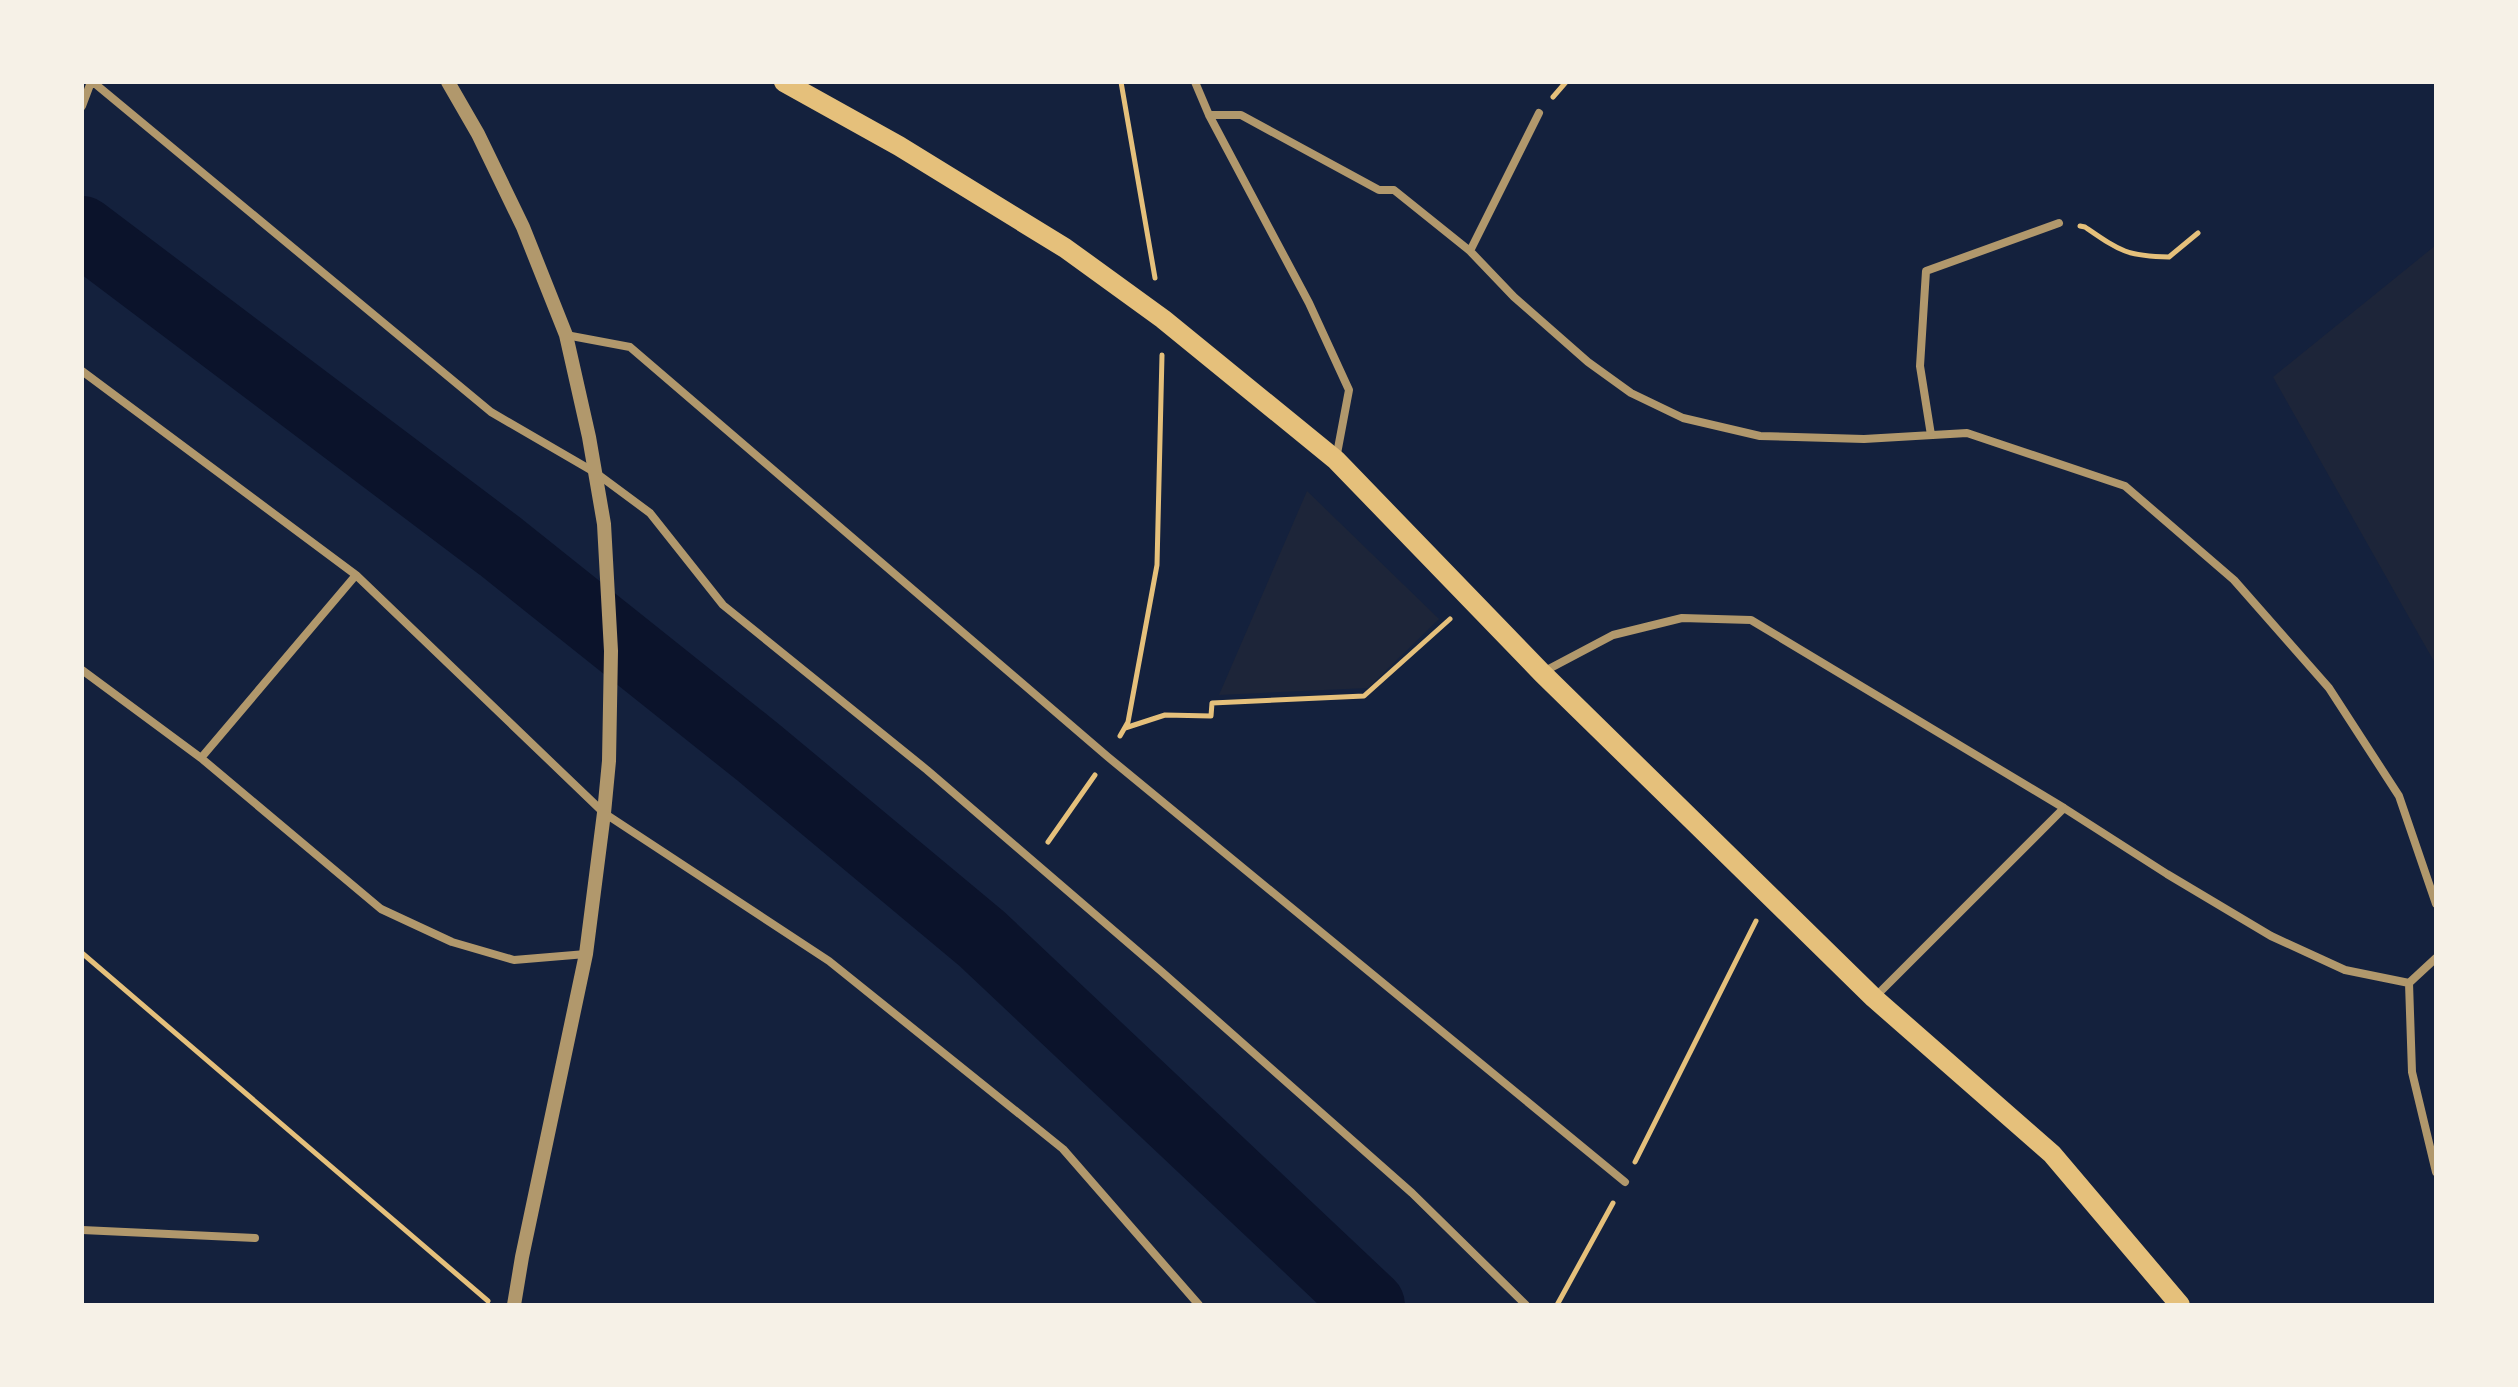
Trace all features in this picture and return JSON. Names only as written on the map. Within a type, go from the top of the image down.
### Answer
[{"type":"main road","points":[[784,82],[899,146],[1065,248],[1163,319],[1336,460],[1542,673],[1874,998],[2052,1154],[2180,1305]]},
{"type":"street","points":[[82,106],[92,82],[491,412],[596,473],[650,513],[723,605],[927,770],[1034,863],[1412,1193],[1526,1305]]},
{"type":"street","points":[[448,82],[478,134],[523,227],[566,335],[604,524],[611,651],[609,761],[586,954],[514,1305]]},
{"type":"street","points":[[1195,82],[1209,115],[1309,303],[1349,390],[1336,460]]},
{"type":"street","points":[[1470,251],[1539,113]]},
{"type":"street","points":[[1209,115],[1241,115],[1379,190],[1394,190],[1470,251],[1514,297],[1588,362],[1631,393],[1683,418],[1760,436],[1864,439],[1967,433],[2125,486],[2234,580],[2329,688],[2399,796],[2436,904]]},
{"type":"street","points":[[1931,435],[1920,366],[1926,271],[2059,223]]},
{"type":"street","points":[[566,335],[630,347],[1108,757],[1625,1182]]},
{"type":"street","points":[[82,371],[356,575],[604,813],[829,961],[1063,1149],[1199,1305]]},
{"type":"street","points":[[201,758],[356,575]]},
{"type":"street","points":[[1542,673],[1613,635],[1682,618],[1751,620],[2271,936],[2345,970],[2409,983]]},
{"type":"street","points":[[82,670],[201,758],[381,909],[452,942],[514,960],[586,954]]},
{"type":"street","points":[[1874,998],[2064,808]]},
{"type":"street","points":[[2436,958],[2409,983],[2412,1072],[2436,1172]]},
{"type":"street","points":[[82,1230],[255,1238]]},
{"type":"path","points":[[1034,863],[1108,757],[1128,722],[1157,565],[1163,319],[1121,82]]},
{"type":"path","points":[[2059,223],[2085,227],[2117,250],[2142,256],[2169,257],[2198,233]]},
{"type":"path","points":[[1125,728],[1165,715],[1211,716],[1212,703],[1364,696],[1471,599]]},
{"type":"path","points":[[1557,1305],[1625,1182],[1769,895]]},
{"type":"path","points":[[82,953],[492,1305]]},
{"type":"shaded area","points":[[2436,245],[2436,665],[2273,377]]},
{"type":"shaded area","points":[[1307,491],[1439,619],[1368,688],[1219,695]]},
{"type":"waterway","points":[[82,231],[501,547],[759,753],[982,939],[1370,1305]]}]
